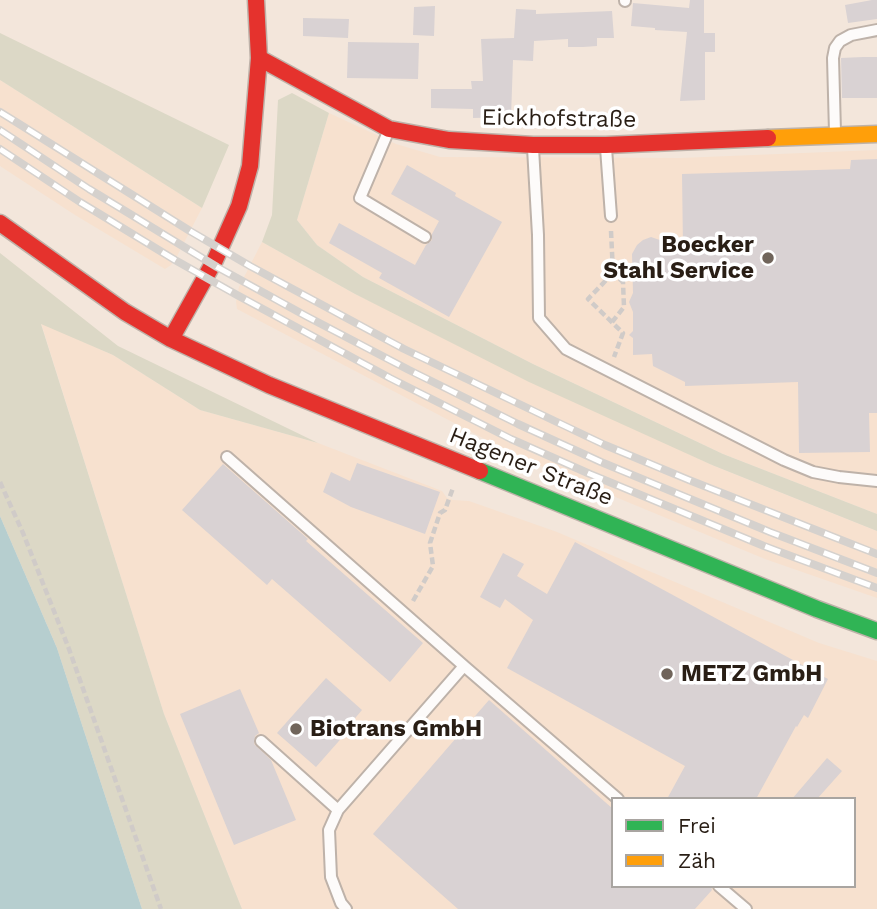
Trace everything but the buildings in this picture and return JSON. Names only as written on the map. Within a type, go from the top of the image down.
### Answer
[{"type":"street","points":[[171,339],[215,260],[239,206],[250,166],[259,58],[256,0]]},
{"type":"street","name":"Eickhofstraße","points":[[259,58],[389,129],[449,140],[533,145],[606,145],[877,134]]},
{"type":"street","name":"Hagener Straße","points":[[0,223],[125,312],[171,339],[269,385],[817,609],[877,631]]},
{"type":"lane","points":[[835,134],[835,48],[840,41],[851,35],[877,30]]},
{"type":"lane","points":[[389,129],[360,198],[425,237]]},
{"type":"lane","points":[[533,145],[539,318],[566,349],[784,460],[839,477],[877,481]]},
{"type":"lane","points":[[606,145],[611,216]]},
{"type":"lane","points":[[227,457],[616,797]]},
{"type":"lane","points":[[346,909],[331,877],[329,830],[338,810],[464,666]]},
{"type":"lane","points":[[261,741],[338,810]]},
{"type":"lane","points":[[721,888],[746,909]]},
{"type":"path","points":[[609,371],[623,333],[588,299],[612,273],[611,216]]},
{"type":"path","points":[[612,273],[623,282],[624,307],[612,321]]},
{"type":"path","points":[[0,482],[69,649],[161,909]]},
{"type":"path","points":[[406,614],[433,566],[430,543],[440,513],[445,510],[451,494]]},
{"type":"shaded area","points":[[0,33],[229,145],[202,208],[0,80]]},
{"type":"shaded area","points":[[0,80],[202,208],[171,265],[165,269],[0,166]]},
{"type":"shaded area","points":[[292,93],[329,113],[297,220],[317,245],[363,277],[533,364],[723,454],[877,514],[877,531],[712,465],[529,382],[355,294],[262,242],[272,215],[278,100]]},
{"type":"shaded area","points":[[329,113],[396,144],[440,157],[681,158],[877,150],[877,514],[723,454],[533,364],[363,277],[317,245],[297,220]]},
{"type":"shaded area","points":[[262,242],[355,294],[712,465],[877,531],[877,598],[765,559],[519,457],[237,309],[239,287]]},
{"type":"shaded area","points":[[0,253],[118,346],[318,443],[200,410],[113,355],[41,324],[164,714],[242,909],[142,909],[57,648],[0,516]]},
{"type":"shaded area","points":[[41,323],[113,355],[200,410],[318,443],[442,491],[447,498],[469,501],[557,532],[819,643],[877,661],[877,909],[242,909],[164,714]]},
{"type":"water","points":[[0,516],[57,648],[142,909],[0,909]]},
{"type":"railway","points":[[0,112],[190,231],[404,349],[605,445],[877,554]]},
{"type":"railway","points":[[0,130],[89,189],[217,267],[409,370],[601,462],[877,573]]},
{"type":"railway","points":[[0,149],[175,260],[390,378],[511,439],[764,546],[877,588]]},
{"type":"traffic: fast","points":[[480,471],[877,631]]},
{"type":"traffic: slow","points":[[768,138],[877,134]]},
{"type":"traffic: jam","points":[[171,339],[215,260],[239,206],[250,166],[259,58],[256,0]]},
{"type":"traffic: jam","points":[[259,58],[389,129],[449,140],[533,145],[606,145],[768,138]]},
{"type":"traffic: jam","points":[[0,223],[125,312],[171,339],[269,385],[480,471]]},
{"type":"place","name":"Boecker Stahl Service","points":[[768,258]]},
{"type":"place","name":"METZ GmbH","points":[[667,674]]},
{"type":"place","name":"Biotrans GmbH","points":[[296,729]]}]
